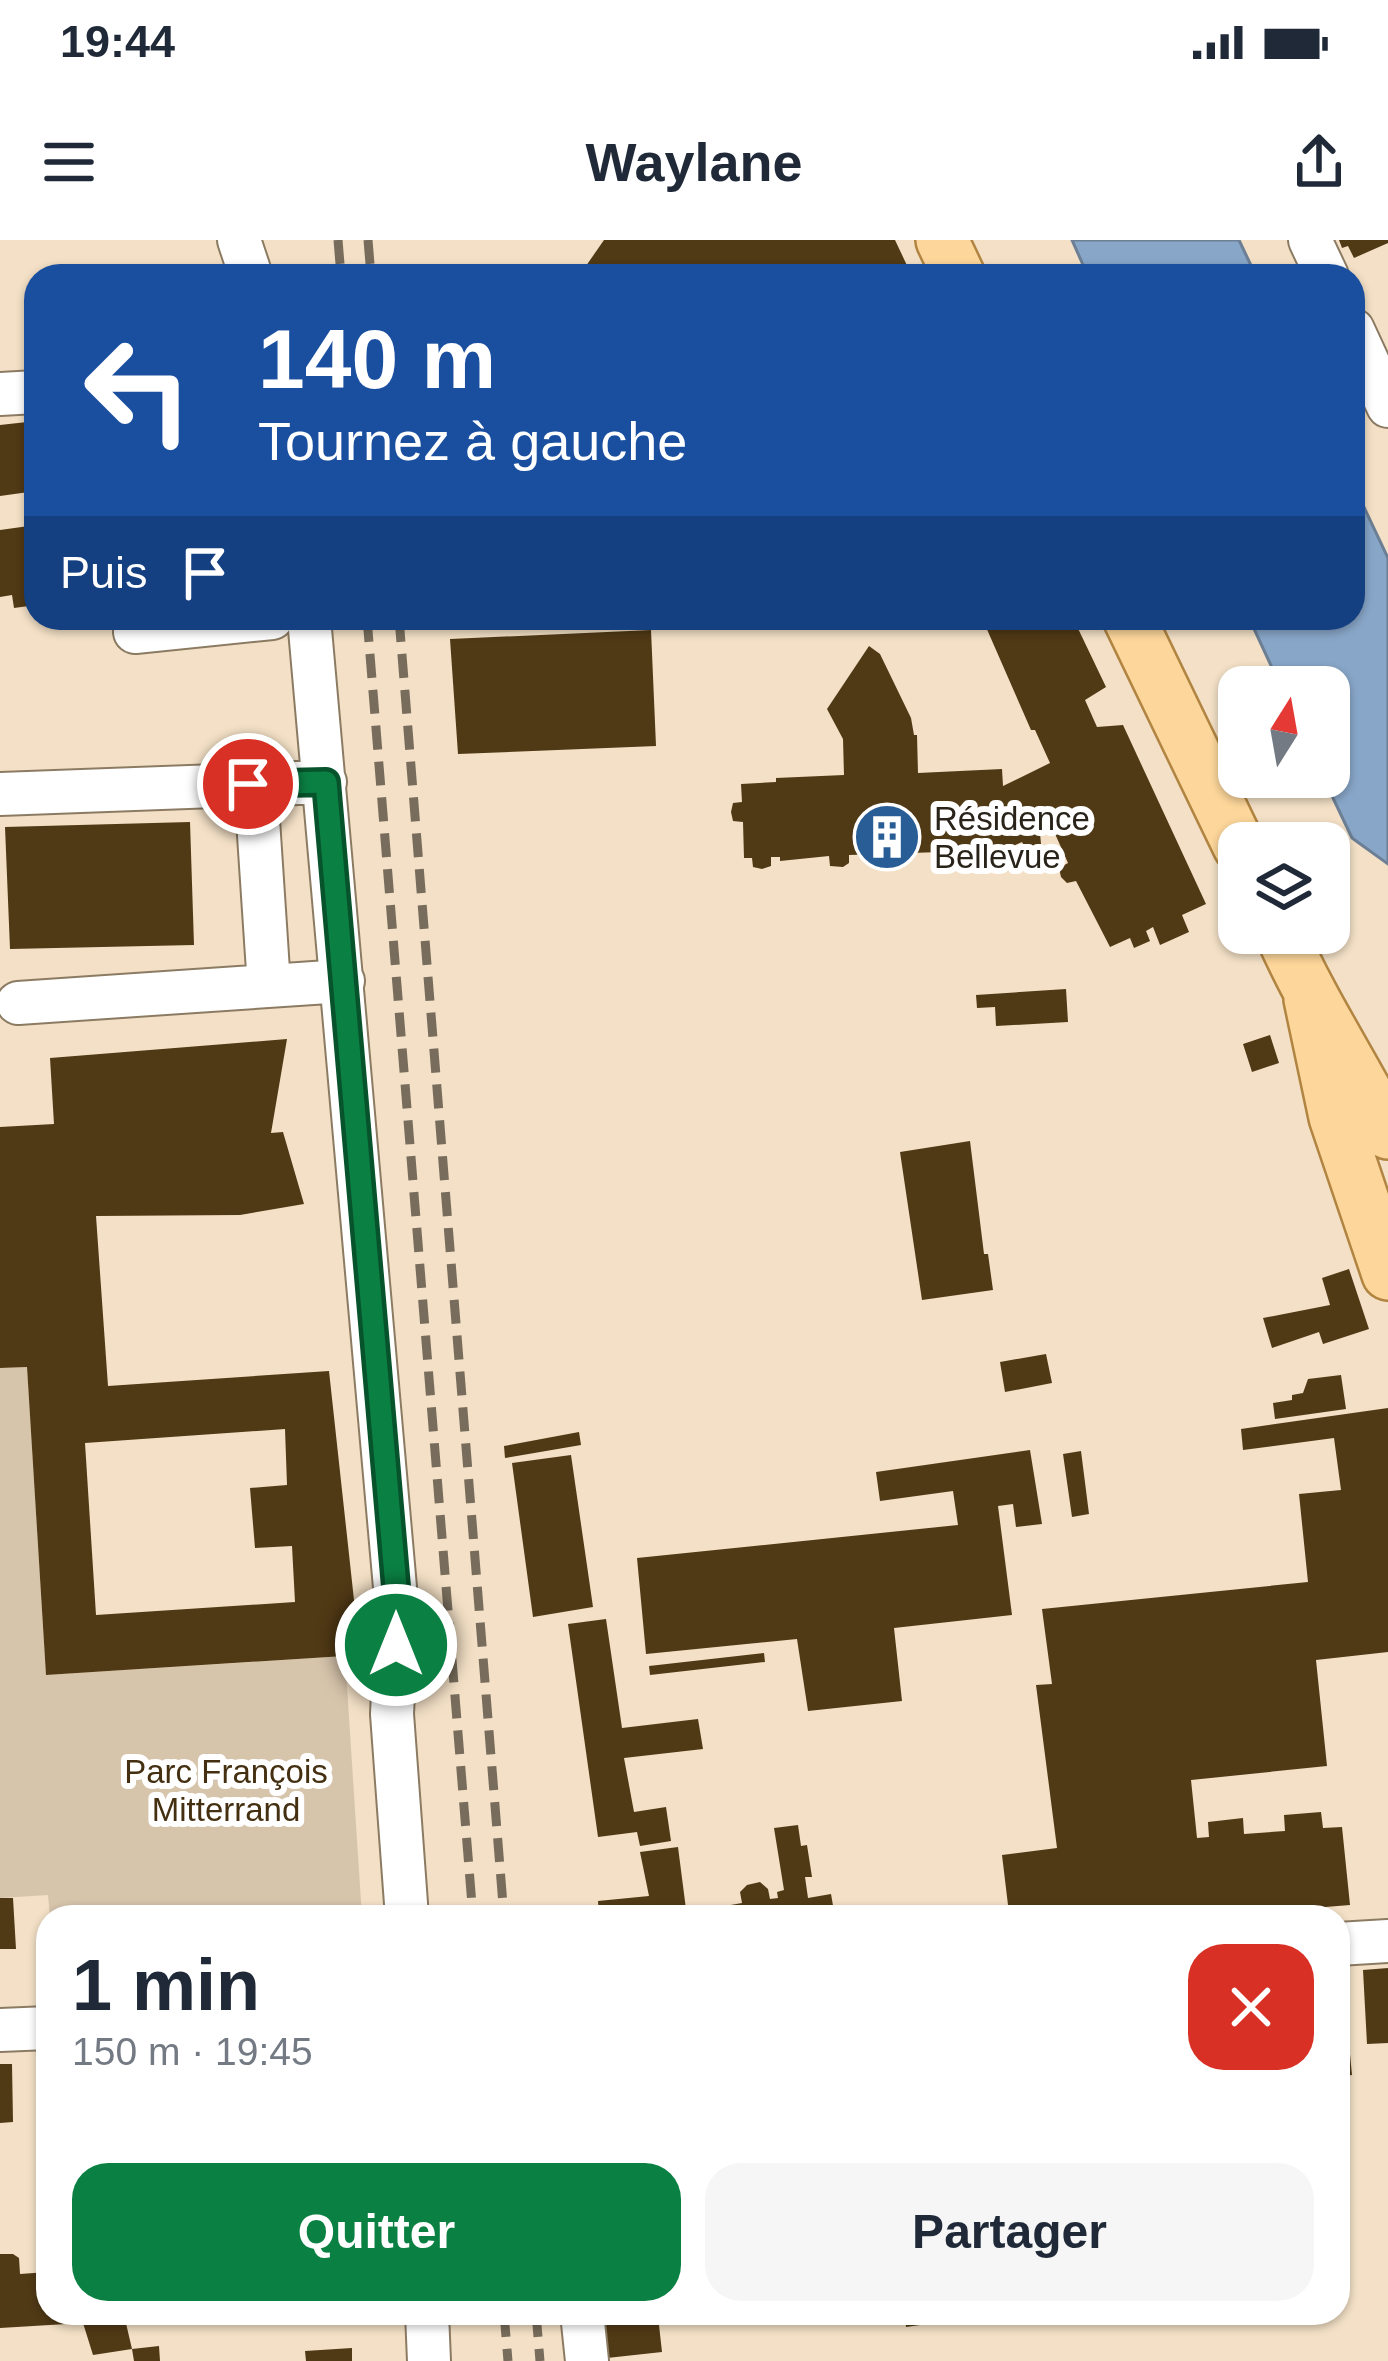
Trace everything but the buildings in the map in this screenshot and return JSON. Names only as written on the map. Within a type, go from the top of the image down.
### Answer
[{"type":"main road","points":[[1136,630],[1228,822]]},
{"type":"main road","points":[[1290,954],[1310,999],[1388,1133]]},
{"type":"main road","points":[[1310,999],[1335,1118],[1371,1171],[1388,1274]]},
{"type":"street","points":[[1365,356],[1388,406]]},
{"type":"street","points":[[135,632],[155,630]]},
{"type":"street","points":[[310,630],[398,1610],[392,1714],[406,1905]]},
{"type":"street","points":[[0,794],[327,796]]},
{"type":"street","points":[[258,820],[269,986]]},
{"type":"street","points":[[18,1003],[343,981]]},
{"type":"street","points":[[1350,1943],[1388,1941]]},
{"type":"street","points":[[0,2030],[36,2028]]},
{"type":"street","points":[[428,2325],[429,2361]]},
{"type":"street","points":[[583,2325],[587,2361]]},
{"type":"green space","name":"Parc François Mitterrand","points":[[27,1367],[46,1675],[345,1656],[361,1905],[49,1905],[48,1895],[0,1898],[0,1368]]},
{"type":"water","points":[[1072,240],[1239,240],[1250,264],[1083,264]]},
{"type":"water","points":[[1365,509],[1388,558],[1388,864],[1352,838],[1350,822],[1344,822],[1333,798],[1350,798],[1350,666],[1271,666],[1255,630],[1365,630]]},
{"type":"railway","points":[[338,240],[340,264]]},
{"type":"railway","points":[[368,240],[370,264]]},
{"type":"railway","points":[[368,630],[472,1905]]},
{"type":"railway","points":[[400,630],[503,1905]]},
{"type":"railway","points":[[505,2325],[508,2361]]},
{"type":"railway","points":[[537,2325],[540,2361]]},
{"type":"place","name":"Résidence Bellevue","points":[[887,837]]},
{"type":"route","points":[[248,784],[326,782],[398,1610],[396,1645]]}]
